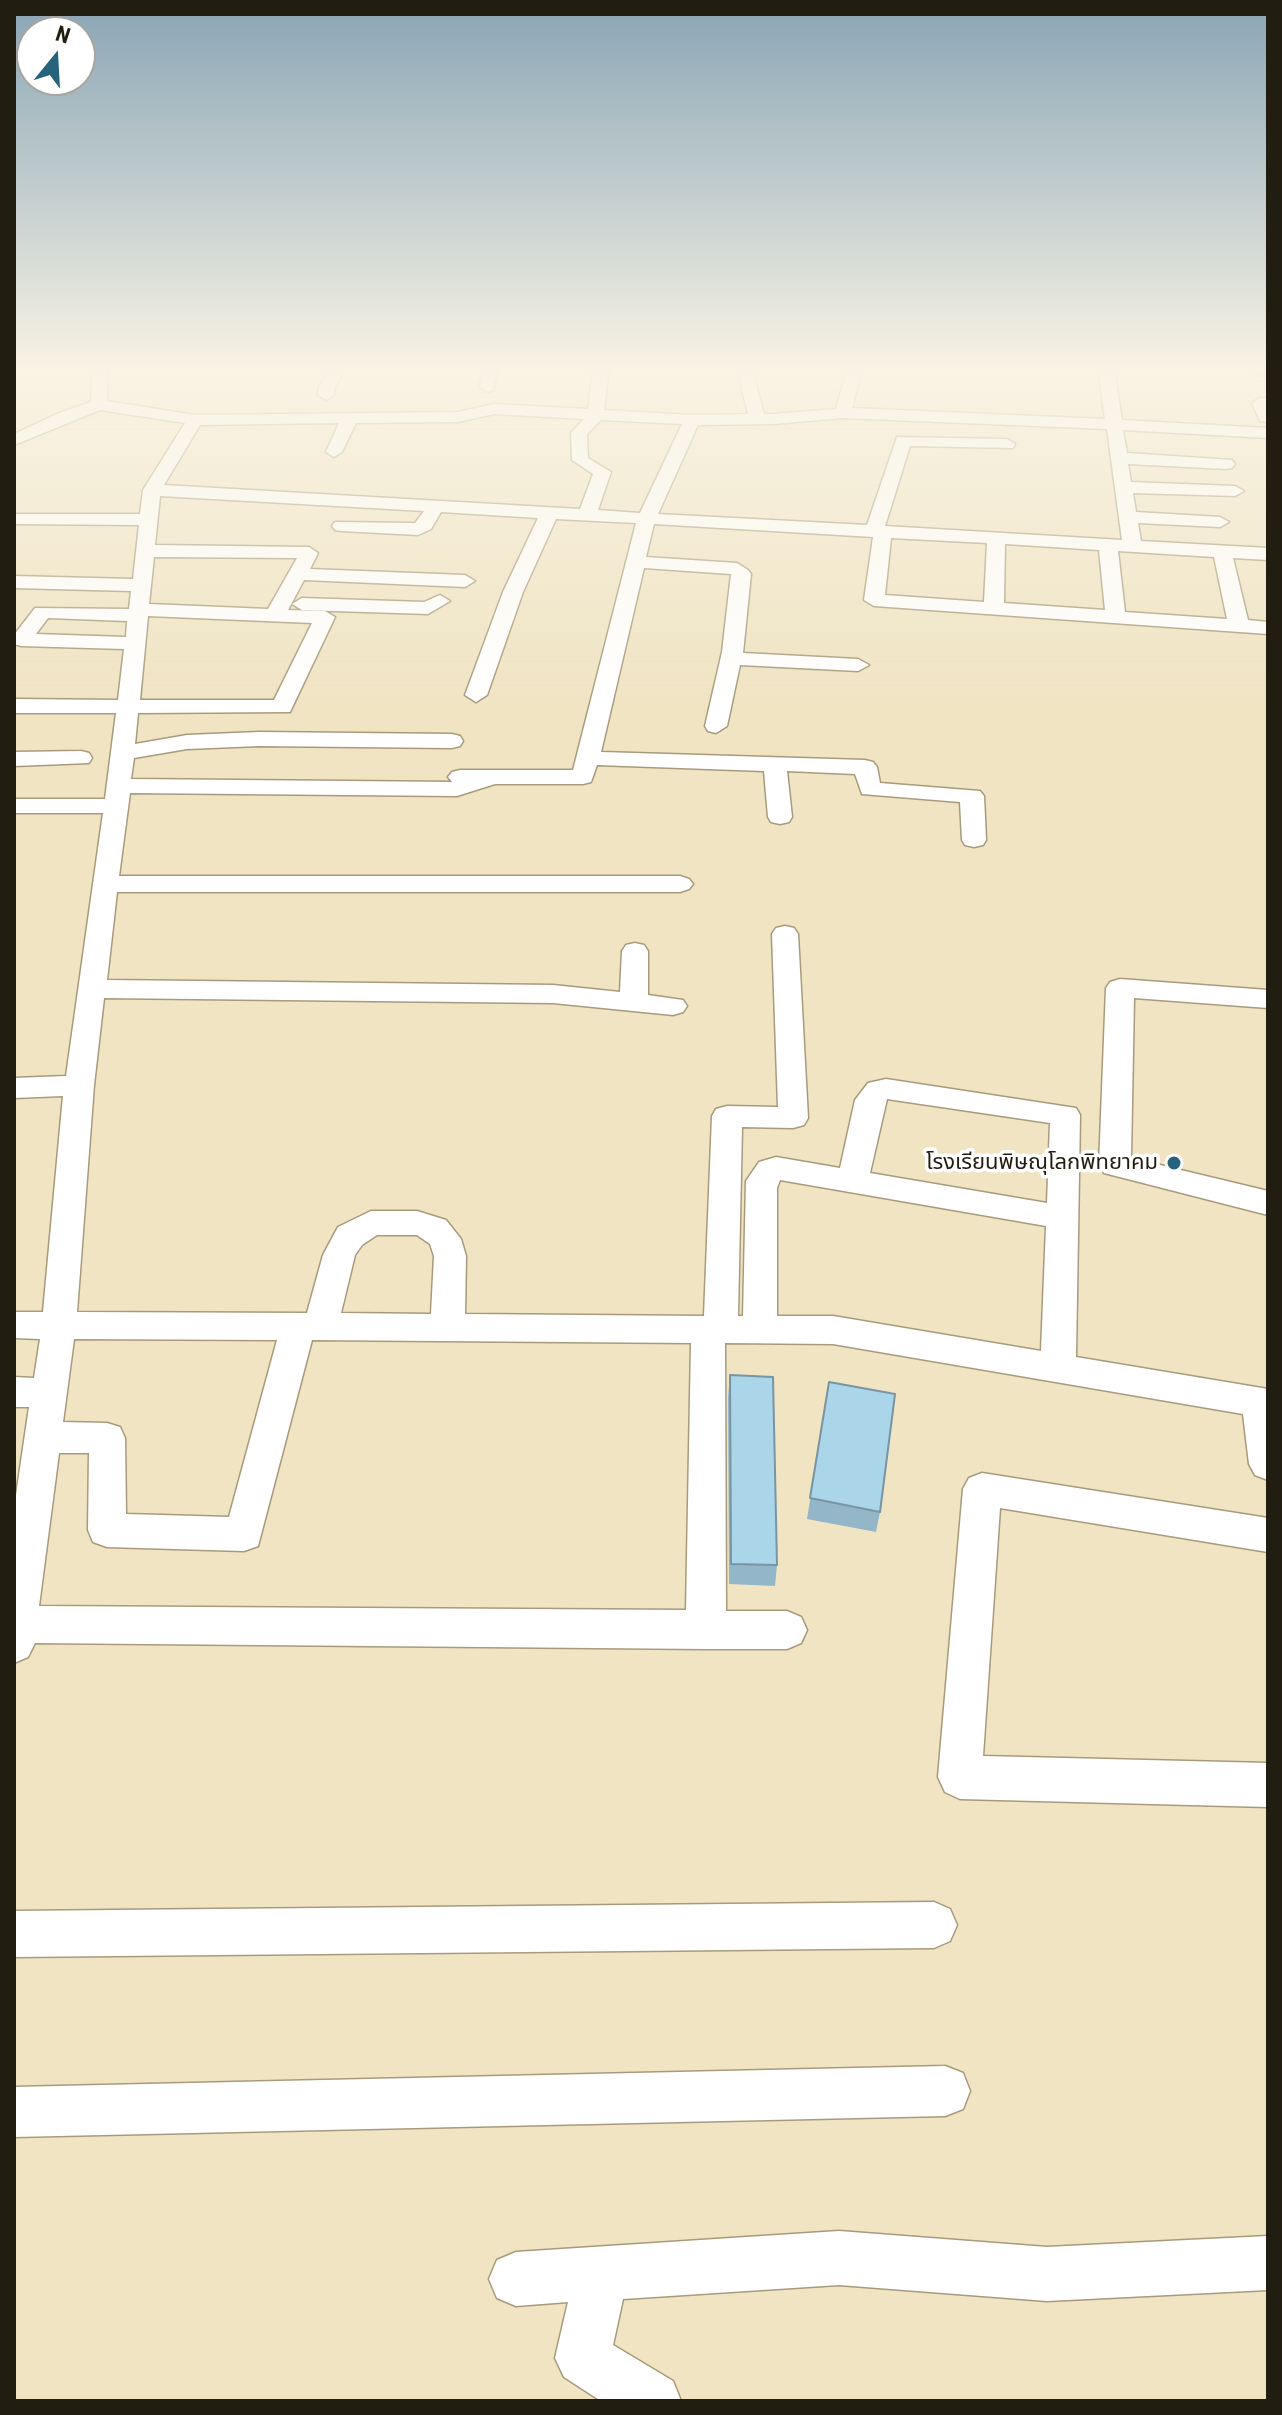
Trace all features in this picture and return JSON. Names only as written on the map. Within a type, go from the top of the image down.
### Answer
[{"type":"street","points":[[157,482],[152,490],[148,520],[123,753],[79,1085],[59,1325],[32,1393],[44,1437],[22,1528],[15,1630],[787,1630]]},
{"type":"street","points":[[587,515],[599,482]]},
{"type":"street","points":[[460,777],[583,777],[646,519],[663,482]]},
{"type":"street","points":[[892,482],[878,532],[874,600],[1268,628]]},
{"type":"street","points":[[1121,482],[1132,546]]},
{"type":"street","points":[[1122,487],[1235,491]]},
{"type":"street","points":[[152,490],[1268,554]]},
{"type":"street","points":[[341,526],[418,529],[425,525],[435,507]]},
{"type":"street","points":[[476,695],[513,592],[549,513]]},
{"type":"street","points":[[1127,517],[1220,522]]},
{"type":"street","points":[[14,519],[148,520]]},
{"type":"street","points":[[994,609],[996,538]]},
{"type":"street","points":[[1108,545],[1116,617]]},
{"type":"street","points":[[146,551],[309,553],[279,609]]},
{"type":"street","points":[[1222,551],[1239,626]]},
{"type":"street","points":[[635,562],[737,569],[741,574],[732,652],[716,726]]},
{"type":"street","points":[[297,574],[465,581]]},
{"type":"street","points":[[14,582],[138,602],[279,609],[428,608],[440,601]]},
{"type":"street","points":[[134,643],[21,640],[42,612],[138,602]]},
{"type":"street","points":[[14,706],[282,707],[325,617],[279,609]]},
{"type":"street","points":[[732,652],[747,661],[858,665]]},
{"type":"street","points":[[123,753],[187,742],[259,739],[452,741]]},
{"type":"street","points":[[14,789],[22,758],[81,758]]},
{"type":"street","points":[[588,758],[865,767],[870,789],[972,796],[974,840]]},
{"type":"street","points":[[775,764],[780,817]]},
{"type":"street","points":[[14,806],[116,796],[457,789],[506,777]]},
{"type":"street","points":[[104,884],[680,884]]},
{"type":"street","points":[[706,1630],[714,1329],[727,1116],[793,1118],[785,934]]},
{"type":"street","points":[[634,1002],[635,951]]},
{"type":"street","points":[[1268,999],[1120,988],[1115,1165],[1268,1203]]},
{"type":"street","points":[[92,989],[553,994],[673,1006]]},
{"type":"street","points":[[14,1088],[79,1085]]},
{"type":"street","points":[[853,1181],[870,1100],[878,1090],[1065,1115],[1058,1367]]},
{"type":"street","points":[[760,1329],[762,1181],[776,1168],[1060,1217]]},
{"type":"street","points":[[44,1437],[107,1438],[107,1530],[244,1534],[309,1327],[350,1236],[371,1223],[417,1223],[435,1228],[445,1239],[450,1256],[448,1328]]},
{"type":"street","points":[[14,1325],[833,1330],[1264,1403],[1268,1464]]},
{"type":"street","points":[[1268,1535],[982,1489],[960,1777],[1268,1785]]},
{"type":"street","points":[[14,1934],[934,1925]]},
{"type":"street","points":[[14,2112],[945,2091]]},
{"type":"street","points":[[516,2279],[839,2258],[1047,2274],[1268,2263]]},
{"type":"street","points":[[601,2274],[583,2358],[653,2401]]},
{"type":"building","points":[[730,1375],[773,1377],[777,1565],[731,1564]]},
{"type":"building","points":[[829,1382],[895,1394],[880,1512],[810,1498]]},
{"type":"place","name":"โรงเรียนพิษณุโลกพิทยาคม","points":[[1174,1163]]}]
